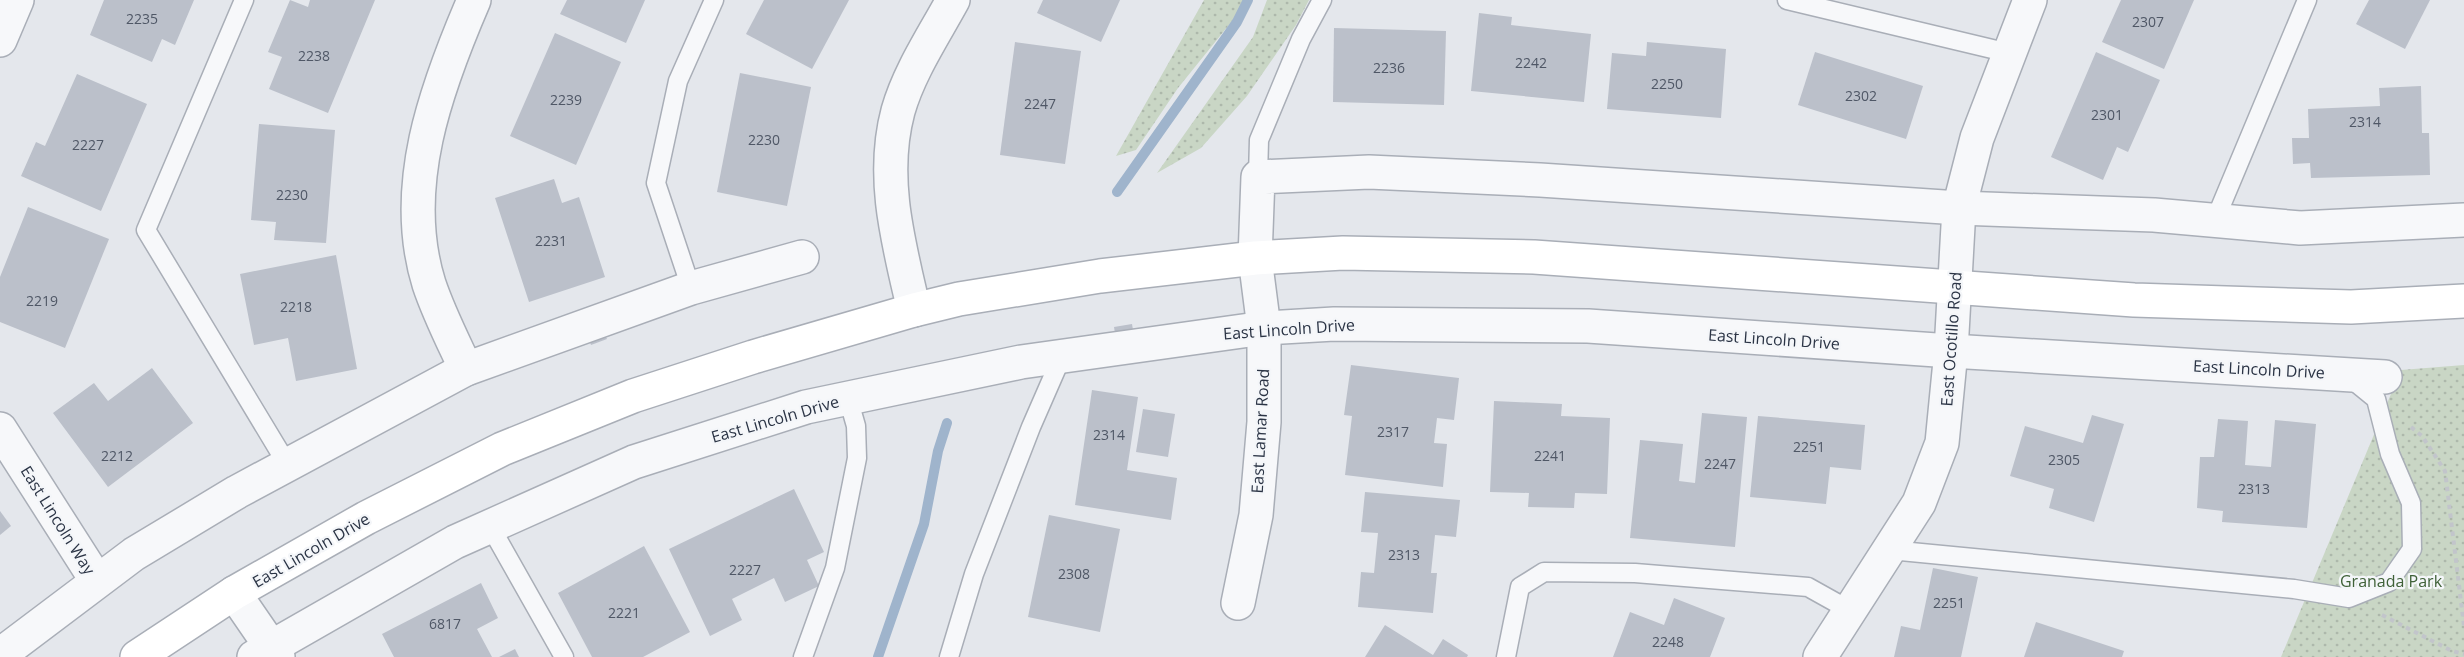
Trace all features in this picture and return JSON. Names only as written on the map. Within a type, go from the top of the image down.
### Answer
[{"type":"main road","name":"East Lincoln Drive","points":[[137,657],[234,593],[366,518],[502,449],[633,396],[753,357],[914,310],[959,299],[1100,276],[1255,258],[1343,253],[1534,257],[2134,300],[2240,305],[2351,307],[2464,301]]},
{"type":"street","points":[[0,40],[17,0]]},
{"type":"street","points":[[466,369],[429,283],[418,233],[420,186],[432,110],[474,0]]},
{"type":"street","points":[[914,310],[893,210],[892,149],[898,110],[915,69],[954,0]]},
{"type":"street","name":"East Ocotillo Road","points":[[1820,657],[1919,503],[1942,443],[1951,351],[1959,208],[1977,138],[2030,0]]},
{"type":"street","points":[[1255,258],[1258,177],[1369,172],[1552,180],[1959,208],[2154,215],[2300,228],[2464,220]]},
{"type":"street","points":[[0,655],[134,554],[287,464],[466,369],[691,288],[802,257]]},
{"type":"street","name":"East Lamar Road","points":[[1238,603],[1256,515],[1264,422],[1264,328],[1255,258]]},
{"type":"street","name":"East Lincoln Drive","points":[[267,653],[455,542],[634,462],[806,407],[848,398],[1062,356],[1264,328],[1334,324],[1588,326],[2385,377]]},
{"type":"street","name":"East Lincoln Way","points":[[0,429],[97,581]]},
{"type":"street","points":[[234,593],[267,653]]},
{"type":"lane","points":[[243,0],[146,230],[287,464]]},
{"type":"lane","points":[[691,288],[656,183],[678,81],[714,0]]},
{"type":"lane","points":[[1258,177],[1258,140],[1301,39],[1322,0]]},
{"type":"lane","points":[[1787,0],[2008,53]]},
{"type":"lane","points":[[2215,220],[2307,0]]},
{"type":"lane","points":[[949,657],[974,574],[1031,427],[1062,356]]},
{"type":"lane","points":[[1890,550],[2294,589],[2349,598],[2389,582],[2412,549],[2412,538],[2411,504],[2390,454],[2376,399],[2346,374]]},
{"type":"lane","points":[[803,657],[835,568],[857,458],[856,426],[848,398]]},
{"type":"lane","points":[[489,526],[564,657]]},
{"type":"lane","points":[[1506,657],[1520,587],[1544,572],[1635,573],[1808,587],[1851,611]]},
{"type":"path","points":[[2349,598],[2452,651],[2464,654]]},
{"type":"green space","points":[[1204,0],[1249,0],[1178,88],[1136,150],[1116,156]]},
{"type":"green space","points":[[1267,0],[1309,0],[1296,25],[1247,96],[1201,148],[1157,173],[1253,37]]},
{"type":"green space","name":"Granada Park","points":[[2464,365],[2464,657],[2281,657],[2401,370]]},
{"type":"building","points":[[104,0],[194,0],[175,45],[162,39],[152,62],[90,35]]},
{"type":"building","points":[[290,0],[308,7],[310,0],[375,0],[328,113],[269,89],[282,57],[268,52]]},
{"type":"building","points":[[567,0],[645,0],[626,43],[560,14]]},
{"type":"building","points":[[764,0],[849,0],[812,69],[746,34]]},
{"type":"building","points":[[1043,0],[1120,0],[1101,42],[1037,13]]},
{"type":"building","points":[[2121,0],[2194,0],[2164,69],[2102,42]]},
{"type":"building","points":[[2369,0],[2430,0],[2405,49],[2356,24]]},
{"type":"building","points":[[1479,13],[1512,17],[1511,25],[1591,34],[1584,102],[1471,91]]},
{"type":"building","points":[[1334,28],[1446,31],[1444,105],[1333,102]]},
{"type":"building","points":[[555,33],[621,62],[576,165],[510,136]]},
{"type":"building","points":[[1015,42],[1081,51],[1065,164],[1000,155]]},
{"type":"building","points":[[1647,42],[1726,49],[1721,118],[1607,109],[1612,53],[1646,56]]},
{"type":"building","points":[[1815,52],[1923,86],[1906,139],[1798,105]]},
{"type":"building","points":[[2096,52],[2160,80],[2128,152],[2117,147],[2103,180],[2051,157]]},
{"type":"building","points":[[740,73],[811,87],[787,206],[717,192]]},
{"type":"building","points":[[77,74],[147,104],[101,211],[21,176],[36,142],[45,146]]},
{"type":"building","points":[[2421,86],[2422,133],[2429,133],[2430,175],[2311,178],[2310,163],[2293,164],[2292,138],[2309,138],[2308,109],[2380,106],[2379,88]]},
{"type":"building","points":[[259,124],[335,130],[326,243],[274,240],[276,222],[251,220]]},
{"type":"building","points":[[554,179],[562,203],[579,197],[605,277],[529,302],[495,198]]},
{"type":"building","points":[[28,207],[109,239],[65,348],[0,322],[0,277]]},
{"type":"building","points":[[336,255],[357,369],[296,381],[288,338],[254,345],[240,274]]},
{"type":"building","points":[[1132,324],[1133,330],[1115,333],[1114,327]]},
{"type":"building","points":[[604,333],[607,339],[591,345],[589,339]]},
{"type":"building","points":[[1351,365],[1459,378],[1454,420],[1437,418],[1434,443],[1447,444],[1443,487],[1345,475],[1352,416],[1344,415]]},
{"type":"building","points":[[152,368],[193,423],[108,487],[53,413],[94,383],[108,401]]},
{"type":"building","points":[[1092,390],[1138,397],[1127,470],[1177,478],[1171,520],[1075,505]]},
{"type":"building","points":[[1494,401],[1562,404],[1561,416],[1610,418],[1607,494],[1575,493],[1574,508],[1528,507],[1529,493],[1490,492]]},
{"type":"building","points":[[1143,409],[1175,414],[1168,457],[1136,452]]},
{"type":"building","points":[[1702,413],[1747,417],[1735,547],[1630,538],[1640,440],[1683,444],[1679,481],[1695,483]]},
{"type":"building","points":[[2092,415],[2124,424],[2094,522],[2049,508],[2054,489],[2010,476],[2025,426],[2083,443]]},
{"type":"building","points":[[1758,416],[1865,425],[1861,470],[1830,467],[1826,504],[1750,497]]},
{"type":"building","points":[[2218,419],[2248,421],[2245,465],[2271,467],[2275,420],[2316,424],[2307,528],[2222,522],[2223,511],[2197,508],[2200,457],[2214,457]]},
{"type":"building","points":[[794,489],[824,552],[807,560],[819,586],[785,602],[774,578],[732,599],[742,620],[710,636],[669,549]]},
{"type":"building","points":[[1365,492],[1460,500],[1456,537],[1435,535],[1431,573],[1437,573],[1433,613],[1358,607],[1361,572],[1374,573],[1378,533],[1361,532]]},
{"type":"building","points":[[0,511],[11,526],[0,535]]},
{"type":"building","points":[[1049,515],[1120,529],[1100,632],[1028,617]]},
{"type":"building","points":[[644,546],[690,632],[643,657],[592,657],[558,593]]},
{"type":"building","points":[[1933,568],[1978,577],[1961,657],[1894,657],[1901,626],[1920,630]]},
{"type":"building","points":[[481,583],[498,618],[477,629],[492,657],[394,657],[382,634]]},
{"type":"building","points":[[1674,598],[1725,618],[1710,657],[1613,657],[1630,612],[1664,625]]},
{"type":"building","points":[[2036,622],[2124,651],[2122,657],[2024,657]]},
{"type":"building","points":[[1385,625],[1433,655],[1443,639],[1468,655],[1467,657],[1365,657]]},
{"type":"building","points":[[515,649],[519,657],[499,657]]},
{"type":"waterway","points":[[1117,192],[1237,22],[1248,0]]},
{"type":"waterway","points":[[878,657],[924,524],[938,451],[947,423]]}]
